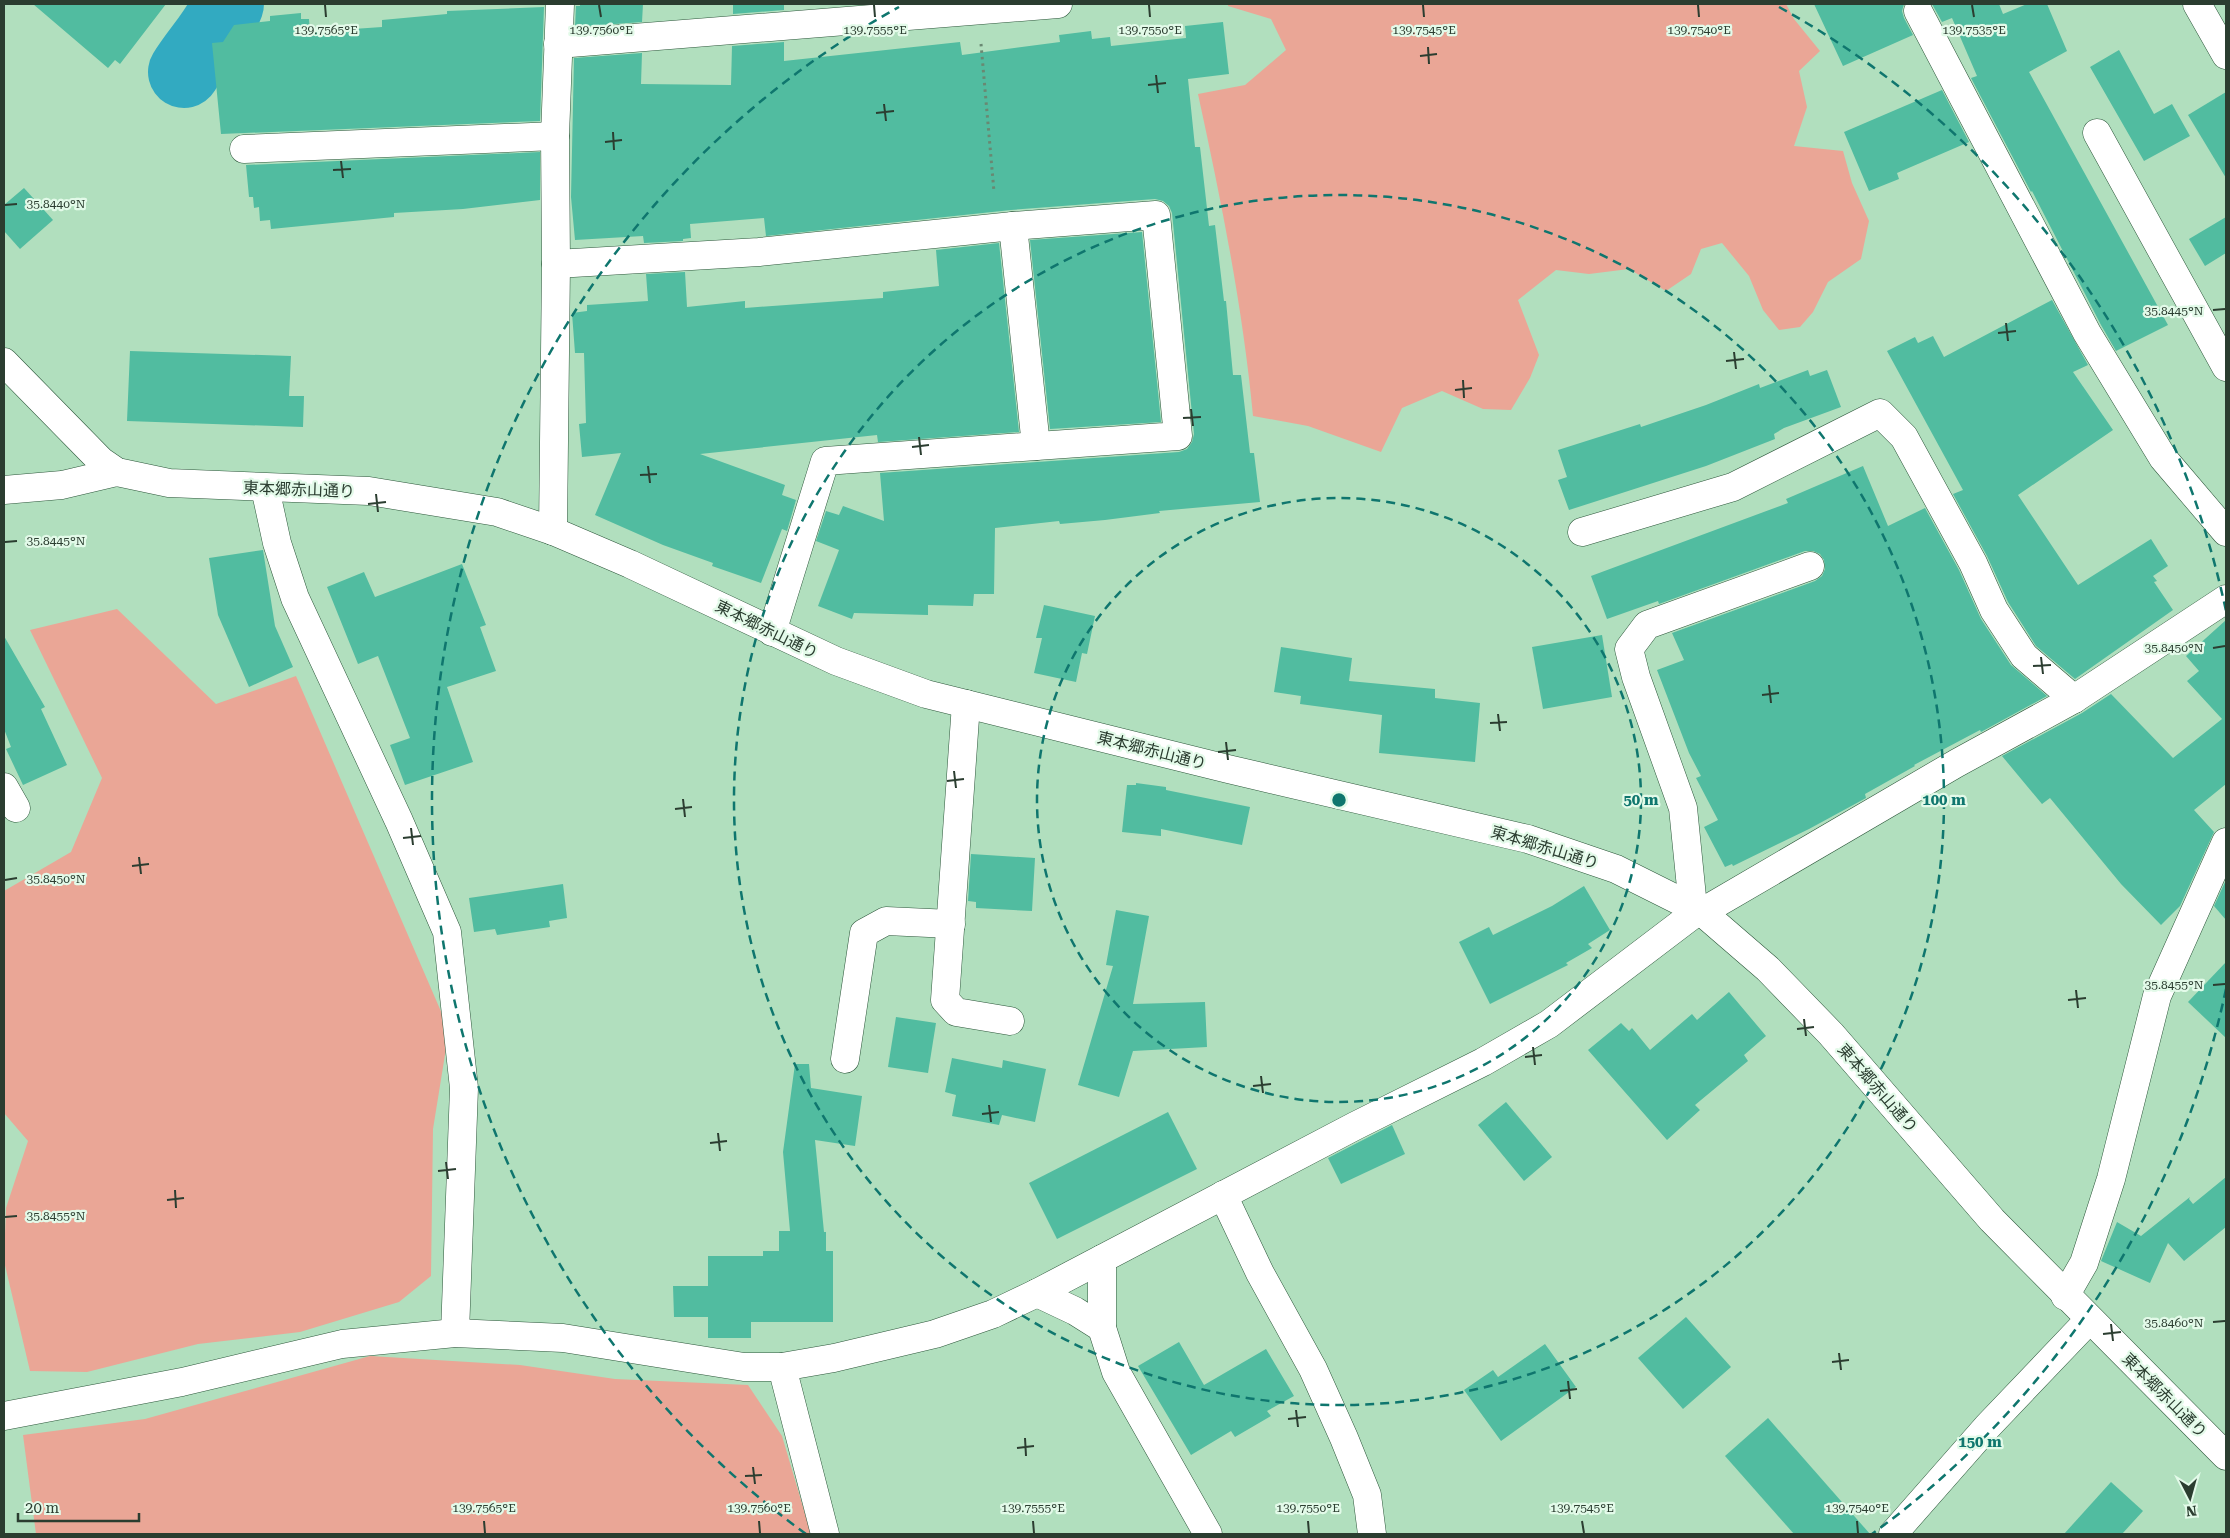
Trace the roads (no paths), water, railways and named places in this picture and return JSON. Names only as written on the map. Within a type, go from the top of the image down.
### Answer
[{"type":"street","points":[[554,531],[555,136],[560,4]]},
{"type":"street","points":[[558,44],[1058,4]]},
{"type":"street","points":[[2197,4],[2226,55]]},
{"type":"street","points":[[1918,11],[2087,334],[2163,458],[2226,532]]},
{"type":"street","points":[[2097,133],[2224,359]]},
{"type":"street","points":[[244,149],[555,136]]},
{"type":"street","points":[[556,264],[759,252],[1156,215],[1178,436],[825,462],[772,632]]},
{"type":"street","points":[[1005,228],[1036,446]]},
{"type":"street","name":"東本郷赤山通り","points":[[4,362],[101,461],[117,472],[169,483],[369,491],[434,500],[497,512],[554,531],[726,608],[772,632],[836,661],[926,694],[1237,771],[1528,839],[1616,869],[1698,910],[1768,970],[1831,1034],[1992,1220],[2065,1296],[2226,1456]]},
{"type":"street","points":[[1582,532],[1732,487],[1880,413],[1904,437],[1974,563],[1994,610],[2024,656],[2074,698]]},
{"type":"street","points":[[4,490],[62,485],[117,472]]},
{"type":"street","points":[[265,488],[277,543],[295,598],[399,821],[447,932],[464,1088],[455,1333]]},
{"type":"street","points":[[1698,910],[1683,808],[1636,677],[1629,649],[1647,625],[1810,566]]},
{"type":"street","points":[[4,1416],[182,1382],[342,1344],[455,1333],[562,1338],[744,1367],[782,1367],[834,1358],[934,1334],[993,1314],[1037,1293],[1355,1126],[1483,1062],[1549,1024],[1698,910],[2074,698],[2226,599]]},
{"type":"street","points":[[966,704],[945,1000],[956,1012],[1010,1021]]},
{"type":"street","points":[[2065,1296],[2084,1264],[2111,1179],[2157,996],[2226,842]]},
{"type":"street","points":[[845,1059],[864,933],[886,920],[951,924]]},
{"type":"street","points":[[1223,1195],[1260,1273],[1313,1369],[1344,1438],[1367,1495],[1372,1534]]},
{"type":"street","points":[[1102,1259],[1102,1328],[1116,1372],[1208,1534]]},
{"type":"street","points":[[1037,1293],[1075,1311],[1102,1328]]},
{"type":"street","points":[[1892,1534],[1987,1428],[2089,1320]]},
{"type":"street","points":[[782,1367],[825,1534]]},
{"type":"waterway","points":[[184,72],[214,30],[228,4]]}]
